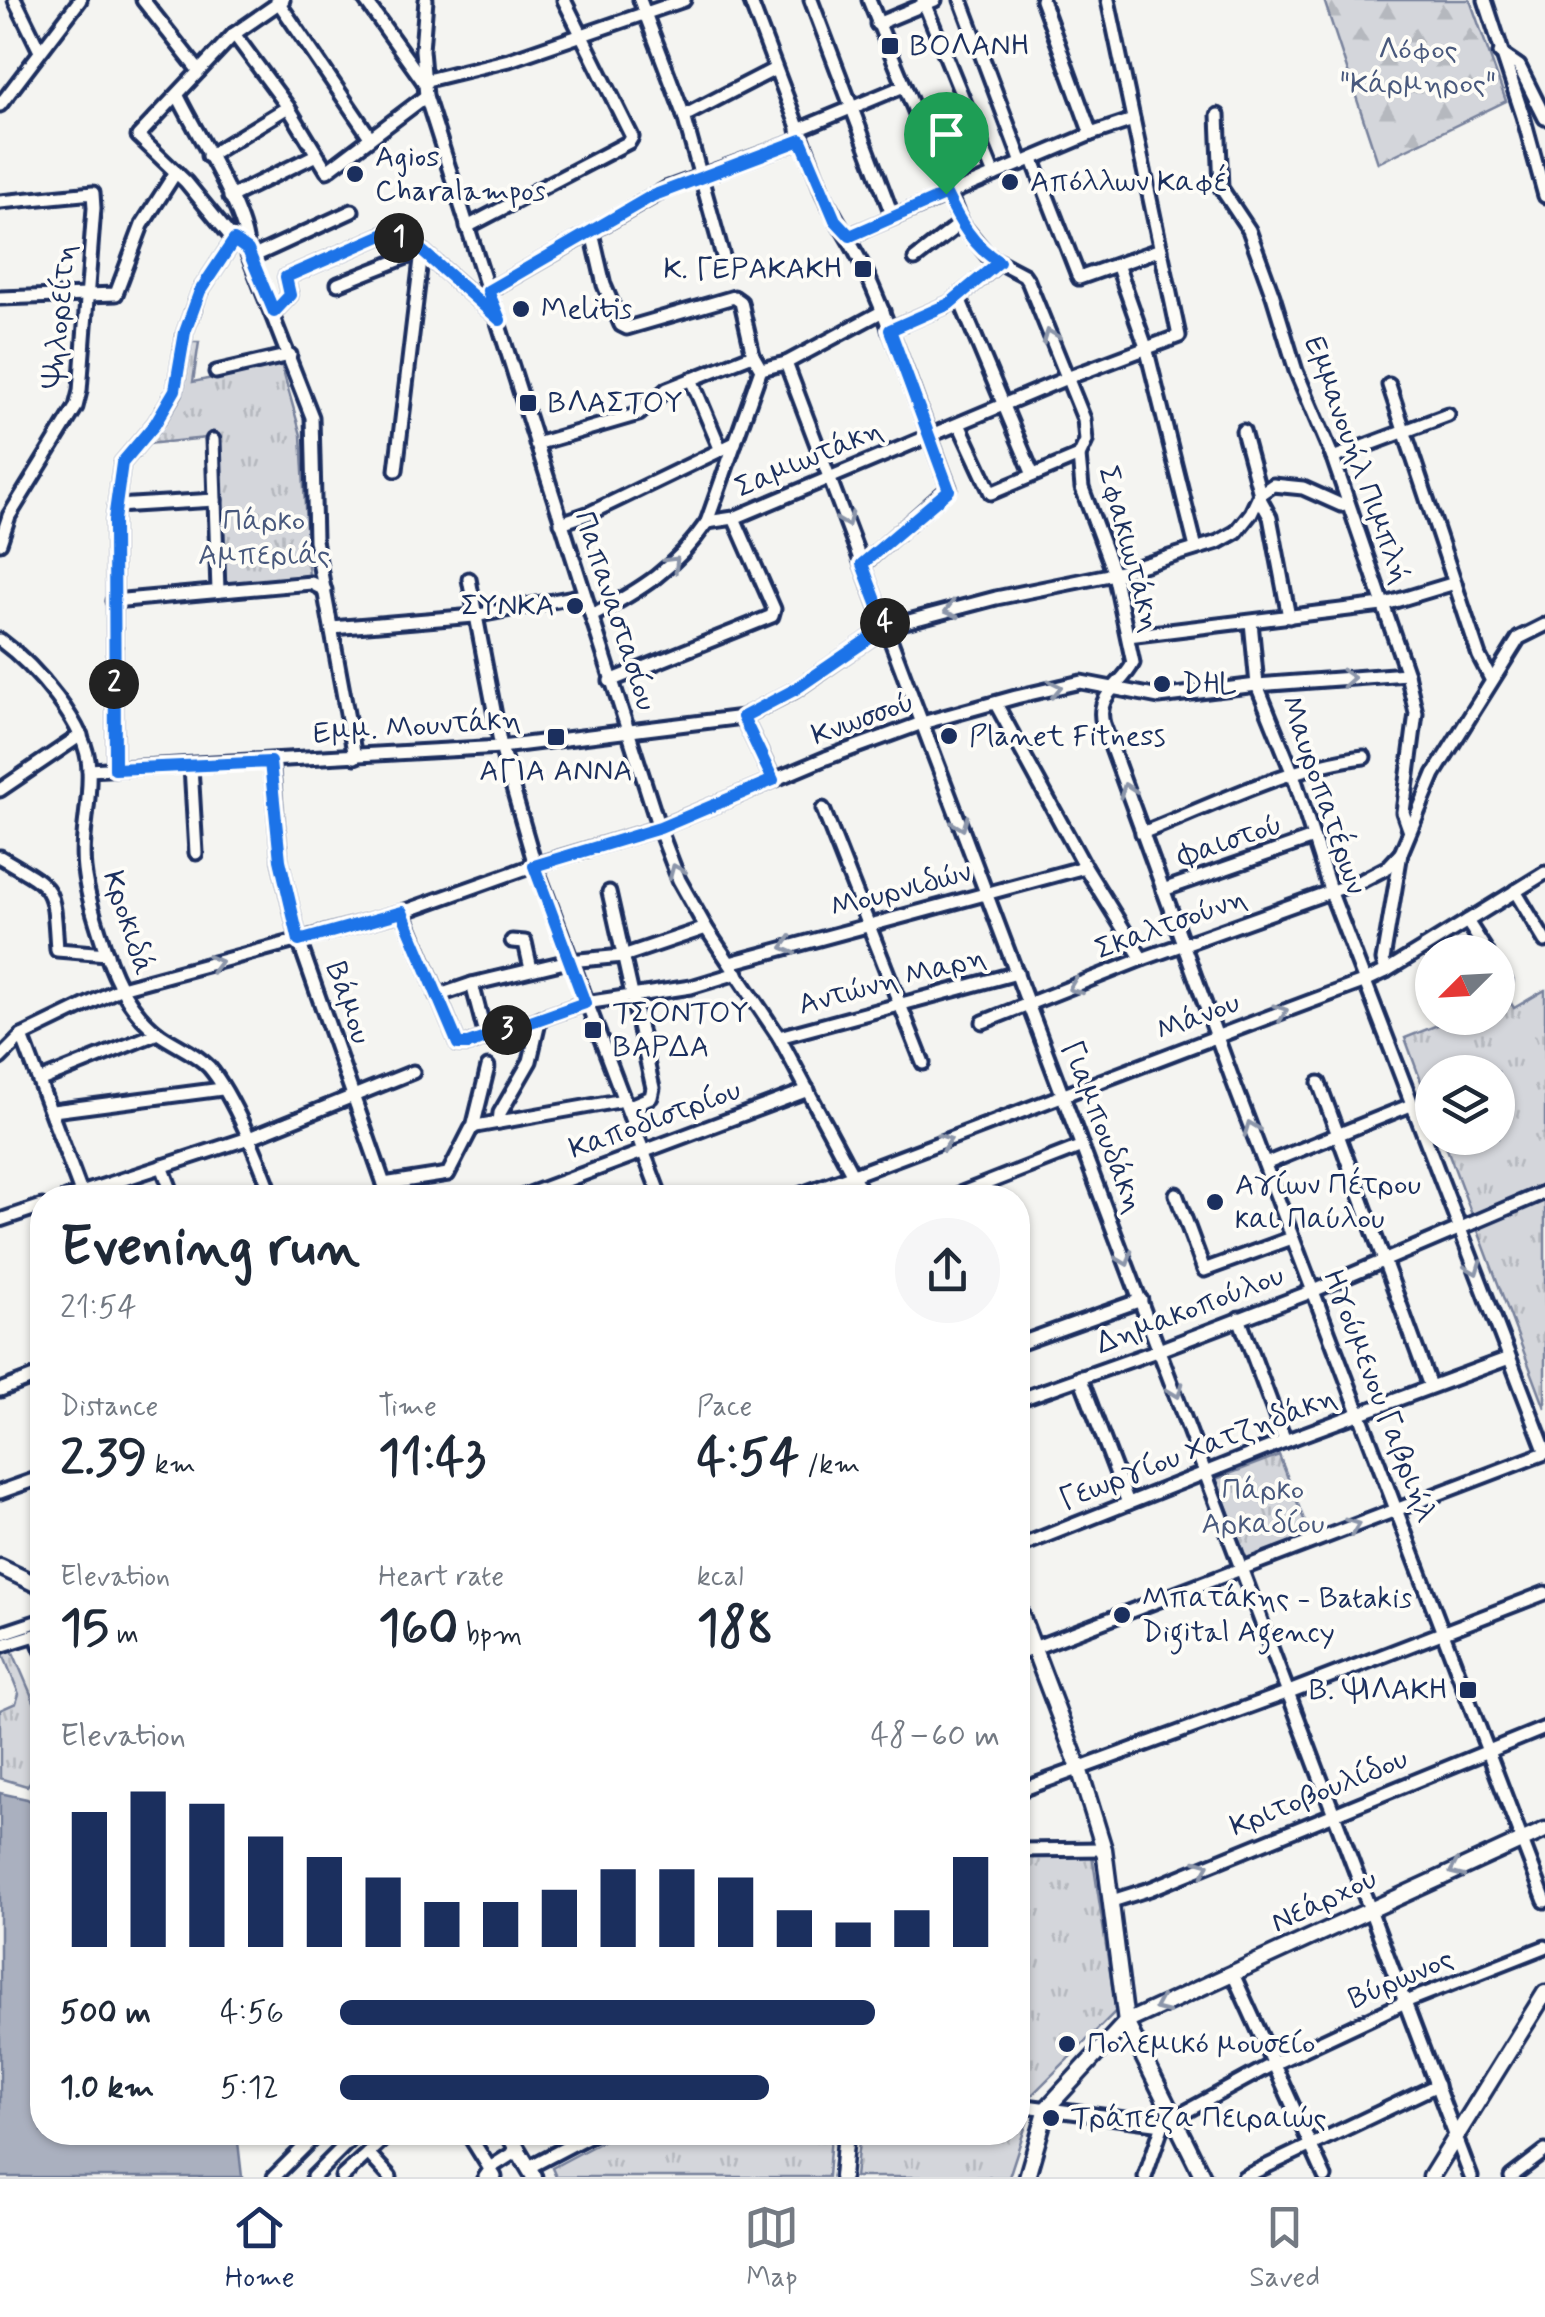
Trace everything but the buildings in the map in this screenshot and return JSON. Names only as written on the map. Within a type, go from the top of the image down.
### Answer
[{"type":"main road","points":[[0,1566],[30,1581]]},
{"type":"main road","points":[[1030,1640],[1080,1768],[1104,1849],[1126,2022],[1168,2121],[1203,2177]]},
{"type":"main road","name":"Νεάρχου","points":[[1126,2022],[1545,1830]]},
{"type":"main road","points":[[1431,2177],[1545,1993]]},
{"type":"main road","points":[[1027,2177],[1047,2108],[1126,2022]]},
{"type":"main road","points":[[515,2145],[532,2172]]},
{"type":"main road","points":[[842,2177],[845,2145]]},
{"type":"street","points":[[15,0],[40,51]]},
{"type":"street","points":[[0,105],[80,0]]},
{"type":"street","points":[[143,0],[199,71]]},
{"type":"street","points":[[365,0],[423,81],[509,60],[684,0]]},
{"type":"street","name":"Παπαναστασίου","points":[[426,0],[426,96],[660,828],[679,880],[706,928],[779,1037],[859,1185]]},
{"type":"street","points":[[468,227],[632,137],[564,0]]},
{"type":"street","points":[[640,0],[684,116],[724,260]]},
{"type":"street","points":[[768,0],[751,3],[775,70],[835,220],[850,236],[883,311],[948,492],[862,564]]},
{"type":"street","points":[[811,0],[894,217]]},
{"type":"street","name":"Σφακιωτάκη","points":[[868,0],[946,194],[979,247],[1028,281],[1087,428],[1079,456],[1082,488],[1114,574],[1134,664],[1113,688]]},
{"type":"street","points":[[960,0],[1079,278],[1162,249],[1108,0]]},
{"type":"street","points":[[1042,0],[1091,134]]},
{"type":"street","points":[[1485,0],[1524,116],[1545,196]]},
{"type":"street","points":[[249,254],[176,172],[138,136],[234,34],[280,1],[370,137]]},
{"type":"street","points":[[878,24],[927,2],[994,175]]},
{"type":"street","points":[[234,34],[288,107],[327,171],[426,96]]},
{"type":"street","points":[[1500,54],[1519,66],[1545,118]]},
{"type":"street","points":[[684,116],[775,70]]},
{"type":"street","points":[[488,291],[652,196],[800,135],[904,86]]},
{"type":"street","points":[[178,96],[248,239],[249,254],[312,417],[315,540],[355,757]]},
{"type":"street","points":[[208,156],[288,107]]},
{"type":"street","name":"Εµµανουήλ Πιµπλή","points":[[1218,115],[1221,188],[1248,230],[1407,674],[1416,713],[1402,812],[1409,829]]},
{"type":"street","points":[[850,236],[1133,120]]},
{"type":"street","points":[[230,197],[316,155]]},
{"type":"street","points":[[0,298],[116,294],[142,225],[176,172]]},
{"type":"street","name":"Ψηλορείτη","points":[[0,202],[93,193],[88,294],[76,407],[9,516],[0,543]]},
{"type":"street","points":[[249,254],[352,211]]},
{"type":"street","points":[[915,259],[961,223]]},
{"type":"street","points":[[274,312],[290,295],[286,277],[380,234],[392,234],[422,251],[500,320]]},
{"type":"street","points":[[592,234],[616,318],[627,328],[732,297],[740,302],[753,355],[761,369],[707,522],[664,572],[592,616]]},
{"type":"street","points":[[115,769],[113,600],[116,506],[122,463],[155,424],[175,390],[185,332],[200,291],[234,240]]},
{"type":"street","name":"Σαμιωτάκη","points":[[707,522],[734,518],[1067,378],[1180,335],[1162,249]]},
{"type":"street","points":[[338,284],[422,251]]},
{"type":"street","points":[[396,470],[422,251]]},
{"type":"street","points":[[890,330],[958,298],[999,262]]},
{"type":"street","points":[[1118,266],[1146,347],[1196,548]]},
{"type":"street","points":[[958,298],[1033,475]]},
{"type":"street","points":[[761,369],[786,363],[883,311]]},
{"type":"street","points":[[216,372],[290,355]]},
{"type":"street","points":[[536,444],[639,414],[660,393],[753,355]]},
{"type":"street","name":"Γιαμπουδάκη","points":[[786,363],[1471,2177]]},
{"type":"street","points":[[691,379],[720,448]]},
{"type":"street","points":[[1388,386],[1479,656],[1491,679]]},
{"type":"street","points":[[1332,458],[1448,415]]},
{"type":"street","points":[[959,424],[988,492],[1079,456]]},
{"type":"street","points":[[1243,430],[1260,496],[1270,517],[1289,617]]},
{"type":"street","points":[[213,440],[218,590]]},
{"type":"street","points":[[561,524],[735,443]]},
{"type":"street","points":[[1260,496],[1273,485],[1287,485],[1347,504]]},
{"type":"street","name":"Εμμ. Μουντάκη","points":[[90,770],[501,747],[743,717],[794,690],[886,627],[996,598],[1114,574],[1218,542],[1236,532],[1260,496]]},
{"type":"street","points":[[116,506],[215,500]]},
{"type":"street","points":[[610,681],[772,616],[774,609],[734,518]]},
{"type":"street","points":[[470,579],[501,747],[534,866],[657,1185]]},
{"type":"street","points":[[113,600],[311,583],[325,590]]},
{"type":"street","points":[[1128,636],[1382,605],[1454,583]]},
{"type":"street","points":[[332,628],[474,616],[584,595]]},
{"type":"street","name":"Μαυροπατέρων","points":[[1251,622],[1258,685],[1293,774],[1331,893],[1545,1452]]},
{"type":"street","points":[[1386,971],[1383,960],[1400,854],[1434,774],[1519,638],[1545,625]]},
{"type":"street","name":"Κροκιδά","points":[[0,640],[70,715],[81,735],[90,770],[84,868],[107,954],[121,988],[132,1008],[158,1033],[209,1068],[249,1138],[269,1185]]},
{"type":"street","name":"Κνωσσού","points":[[0,1058],[22,1036],[121,988],[402,912],[660,828],[922,723],[1081,682],[1159,697],[1407,674]]},
{"type":"street","name":"Ηγούμενου Γαβριήλ","points":[[1113,688],[1100,714],[1142,833],[1545,1901]]},
{"type":"street","points":[[996,704],[1142,960]]},
{"type":"street","points":[[743,717],[773,780]]},
{"type":"street","points":[[0,790],[81,735]]},
{"type":"street","points":[[1142,833],[1293,774],[1333,761],[1364,757]]},
{"type":"street","name":"Βάμου","points":[[270,762],[280,860],[299,941],[384,1184]]},
{"type":"street","points":[[191,766],[196,853]]},
{"type":"street","points":[[823,808],[923,1064]]},
{"type":"street","name":"Φαιστού","points":[[1163,890],[1313,838]]},
{"type":"street","name":"Σκαλτσούνη","points":[[983,1022],[1331,893],[1388,867],[1400,854]]},
{"type":"street","points":[[0,857],[48,888],[54,905],[57,950],[107,954]]},
{"type":"street","name":"Μουρνιδών","points":[[486,1038],[585,1003],[691,986],[868,924],[1085,866]]},
{"type":"street","name":"Μάνου","points":[[827,1185],[1363,982],[1545,873]]},
{"type":"street","points":[[1515,891],[1545,942]]},
{"type":"street","points":[[473,1128],[625,1104],[650,1096],[653,1088],[610,892]]},
{"type":"street","points":[[402,912],[456,1042],[468,1044],[486,1038],[472,984]]},
{"type":"street","points":[[1467,920],[1476,935]]},
{"type":"street","points":[[436,996],[569,961],[624,956],[706,928]]},
{"type":"street","points":[[512,942],[525,942],[531,970]]},
{"type":"street","name":"Αντώνη Μαρη","points":[[779,1037],[1017,973]]},
{"type":"street","points":[[499,1122],[500,1113],[530,1060],[540,1018]]},
{"type":"street","points":[[41,1080],[158,1033]]},
{"type":"street","points":[[22,1036],[79,1185]]},
{"type":"street","points":[[384,1184],[448,1174],[473,1128],[488,1067]]},
{"type":"street","points":[[110,1185],[249,1138],[413,1072]]},
{"type":"street","points":[[1319,1084],[1430,1386]]},
{"type":"street","points":[[53,1112],[222,1089]]},
{"type":"street","name":"Καποδιστρίου","points":[[553,1185],[808,1090]]},
{"type":"street","points":[[1265,1164],[1411,1105]]},
{"type":"street","points":[[982,1185],[1082,1146]]},
{"type":"street","points":[[162,1166],[169,1185]]},
{"type":"street","name":"Δημακοπούλου","points":[[1030,1396],[1312,1290],[1545,1192]]},
{"type":"street","points":[[1176,1194],[1204,1270],[1292,1238]]},
{"type":"street","points":[[0,1220],[30,1210]]},
{"type":"street","points":[[1030,1340],[1141,1300]]},
{"type":"street","points":[[1239,1318],[1285,1441]]},
{"type":"street","name":"Γεωργίου Χατζηδάκη","points":[[1030,1541],[1509,1358]]},
{"type":"street","points":[[1080,1377],[1128,1504]]},
{"type":"street","points":[[0,1390],[30,1379]]},
{"type":"street","points":[[1030,1649],[1545,1452]]},
{"type":"street","points":[[0,1492],[30,1482]]},
{"type":"street","points":[[1030,1787],[1545,1593]]},
{"type":"street","points":[[0,1634],[30,1624]]},
{"type":"street","points":[[0,1646],[30,1637]]},
{"type":"street","name":"Κριτοβουλίδου","points":[[1112,1901],[1545,1728]]},
{"type":"street","points":[[1030,1850],[1104,1849]]},
{"type":"street","name":"Βύρωνος","points":[[1168,2121],[1273,2064],[1405,2002],[1545,1946]]},
{"type":"street","points":[[1233,1974],[1325,2177]]},
{"type":"street","points":[[1244,2177],[1437,2085]]},
{"type":"street","points":[[1030,2106],[1168,2121],[1145,2177]]},
{"type":"street","points":[[274,2177],[306,2145]]},
{"type":"street","points":[[313,2177],[345,2145]]},
{"type":"street","points":[[342,2177],[376,2145]]},
{"type":"street","points":[[474,2145],[490,2174],[518,2150]]},
{"type":"street","points":[[532,2172],[575,2145]]},
{"type":"street","points":[[368,2152],[390,2177]]},
{"type":"street","points":[[1510,2177],[1545,2152]]},
{"type":"green space","name":"Λόφος \"Κάρμηρος\"","points":[[1324,0],[1470,0],[1506,101],[1378,163]]},
{"type":"green space","name":"Πάρκο Αμπεριάς","points":[[189,342],[199,342],[193,382],[281,364],[301,435],[309,578],[223,586],[217,437],[147,444],[181,393]]},
{"type":"green space","points":[[1545,990],[1545,1408],[1449,1155],[1515,1155],[1515,1055],[1415,1055],[1415,1065],[1405,1038],[1415,1034],[1515,1035],[1515,1007]]},
{"type":"green space","name":"Πάρκο Αρκαδίου","points":[[1279,1455],[1310,1535],[1247,1560],[1216,1479]]},
{"type":"green space","points":[[12,1650],[30,1692],[27,1786],[0,1778],[0,1710],[16,1703],[19,1694],[3,1654]]},
{"type":"green space","points":[[1030,1854],[1092,1854],[1116,2011],[1030,2097]]},
{"type":"green space","points":[[595,2145],[830,2145],[828,2177],[556,2177],[552,2168]]},
{"type":"green space","points":[[859,2145],[1019,2145],[1009,2177],[855,2177]]},
{"type":"water","points":[[0,1793],[30,1801],[30,2145],[238,2145],[242,2177],[0,2177]]},
{"type":"place","name":"ΒΟΛΑΝΗ","points":[[890,46]]},
{"type":"place","name":"Agios Charalampos","points":[[355,174]]},
{"type":"place","name":"Απόλλων Καφέ","points":[[1010,182]]},
{"type":"place","name":"Κ. ΓΕΡΑΚΑΚΗ","points":[[863,269]]},
{"type":"place","name":"Melitis","points":[[521,309]]},
{"type":"place","name":"ΒΛΑΣΤΟΥ","points":[[528,403]]},
{"type":"place","name":"ΣΥΝΚΑ","points":[[575,606]]},
{"type":"place","name":"DHL","points":[[1162,684]]},
{"type":"place","name":"Planet Fitness","points":[[949,736]]},
{"type":"place","name":"ΑΓΙΑ ΑΝΝΑ","points":[[556,737]]},
{"type":"place","name":"ΤΣΟΝΤΟΥ ΒΑΡΔΑ","points":[[593,1030]]},
{"type":"place","name":"Αγίων Πέτρου και Παύλου","points":[[1215,1202]]},
{"type":"place","name":"Μπατάκης - Batakis Digital Agency","points":[[1122,1615]]},
{"type":"place","name":"Β. ΨΙΛΑΚΗ","points":[[1468,1690]]},
{"type":"place","name":"Πολεμικό μουσείο","points":[[1067,2044]]},
{"type":"place","name":"Τράπεζα Πειραιώς","points":[[1051,2118]]},
{"type":"route","points":[[801,140],[835,220],[850,236],[946,194],[979,247],[999,262],[949,304],[890,330],[948,492],[862,564],[886,627],[794,690],[743,717],[773,780],[660,828],[534,866],[585,1003],[468,1044],[458,1044],[402,912],[299,941],[280,860],[270,762],[115,769],[114,520],[122,463],[155,424],[175,390],[185,332],[200,291],[234,240],[248,250],[274,312],[290,295],[286,277],[387,233],[422,251],[500,320],[488,291],[652,196],[801,140]]}]
